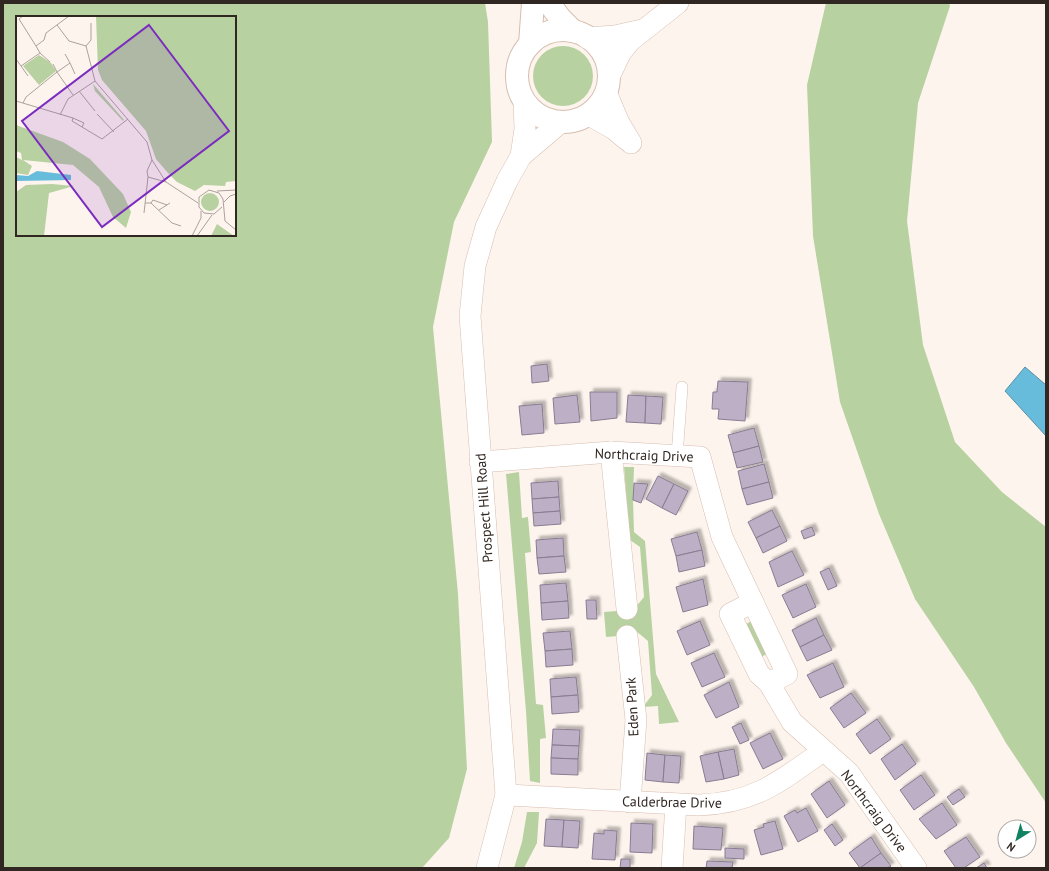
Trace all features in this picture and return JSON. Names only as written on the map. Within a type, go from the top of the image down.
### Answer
[{"type":"street","name":"Prospect Hill Road","points":[[530,44],[533,3]]},
{"type":"street","points":[[549,3],[560,18],[599,48],[606,62],[608,84],[619,123],[630,143],[614,129],[588,114]]},
{"type":"street","points":[[608,84],[621,52],[642,30],[668,13],[678,3]]},
{"type":"street","name":"Prospect Hill Road","points":[[521,156],[525,129],[524,102],[518,88],[517,72],[521,57],[530,44],[542,35],[557,30],[580,34]]},
{"type":"street","points":[[580,34],[615,36],[642,30]]},
{"type":"street","name":"Prospect Hill Road","points":[[524,102],[534,112],[547,119],[561,122],[575,121],[588,114],[599,104],[608,84]]},
{"type":"street","name":"Prospect Hill Road","points":[[487,868],[506,795],[470,316],[475,266],[486,227],[507,181],[521,156],[561,122]]},
{"type":"street","points":[[611,452],[627,609]]},
{"type":"street","name":"Northcraig Drive","points":[[480,462],[611,452],[700,457],[722,537],[787,674],[769,683],[792,722],[823,752],[848,773],[916,868]]},
{"type":"street","name":"Eden Park","points":[[627,636],[636,720],[630,802]]},
{"type":"street","name":"Calderbrae Drive","points":[[506,795],[676,804],[720,804],[744,799],[769,789],[823,752]]},
{"type":"street","points":[[672,868],[676,804]]},
{"type":"lane","points":[[677,456],[682,387]]},
{"type":"green space","points":[[3,3],[485,3],[488,22],[492,142],[454,222],[433,327],[458,594],[467,769],[449,838],[422,868],[3,868]]},
{"type":"green space","points":[[826,3],[949,3],[950,6],[918,103],[907,221],[923,345],[955,442],[1002,492],[1046,527],[1046,803],[1006,743],[974,687],[915,599],[879,514],[840,402],[813,236],[807,85]]},
{"type":"green space","points":[[563,46],[580,51],[588,59],[593,76],[588,93],[580,101],[563,106],[546,101],[538,93],[533,76],[538,59],[546,51]]},
{"type":"green space","points":[[624,467],[634,467],[634,532],[645,541],[656,674],[679,722],[659,724],[658,706],[643,707],[652,695],[648,641],[636,631],[619,636],[606,637],[604,612],[617,611],[618,614],[635,612],[635,608],[644,597],[640,547],[630,540]]},
{"type":"green space","points":[[519,472],[522,518],[528,517],[531,552],[525,553],[536,704],[543,705],[546,738],[540,739],[540,783],[530,781],[526,711],[506,474]]},
{"type":"green space","points":[[751,621],[767,654],[761,657],[745,625]]},
{"type":"green space","points":[[527,812],[539,812],[537,843],[524,868],[514,868],[522,842]]},
{"type":"water","points":[[1025,367],[1046,385],[1046,436],[1005,391]]},
{"type":"building","points":[[547,364],[549,381],[532,383],[531,366]]},
{"type":"building","points":[[718,381],[748,382],[745,421],[718,419],[719,409],[712,409],[713,392],[717,392]]},
{"type":"building","points":[[590,392],[617,392],[617,418],[591,421]]},
{"type":"building","points":[[577,395],[580,422],[555,424],[553,398]]},
{"type":"building","points":[[628,395],[646,396],[645,423],[626,422]]},
{"type":"building","points":[[646,396],[663,397],[661,424],[645,423]]},
{"type":"building","points":[[542,404],[544,433],[522,435],[519,406]]},
{"type":"building","points":[[754,428],[759,446],[733,453],[728,435]]},
{"type":"building","points":[[759,446],[763,462],[737,468],[733,453]]},
{"type":"building","points":[[764,464],[769,482],[742,489],[738,471]]},
{"type":"building","points":[[658,476],[674,484],[662,508],[646,499]]},
{"type":"building","points":[[558,481],[559,497],[532,499],[531,483]]},
{"type":"building","points":[[769,482],[773,498],[747,505],[742,489]]},
{"type":"building","points":[[634,483],[648,484],[641,503],[633,500]]},
{"type":"building","points":[[674,484],[688,491],[676,515],[662,508]]},
{"type":"building","points":[[559,497],[560,511],[533,513],[532,499]]},
{"type":"building","points":[[772,510],[780,526],[756,538],[748,522]]},
{"type":"building","points":[[560,511],[561,524],[534,526],[533,513]]},
{"type":"building","points":[[780,526],[787,541],[763,553],[756,538]]},
{"type":"building","points":[[812,527],[815,535],[804,539],[801,531]]},
{"type":"building","points":[[697,532],[702,550],[676,556],[671,539]]},
{"type":"building","points":[[563,538],[564,556],[537,558],[536,540]]},
{"type":"building","points":[[702,550],[705,566],[679,572],[676,556]]},
{"type":"building","points":[[792,551],[804,575],[778,587],[769,562]]},
{"type":"building","points":[[564,556],[566,572],[539,574],[537,558]]},
{"type":"building","points":[[829,568],[837,586],[828,590],[820,572]]},
{"type":"building","points":[[703,579],[708,605],[683,612],[676,587]]},
{"type":"building","points":[[566,583],[568,601],[541,603],[540,585]]},
{"type":"building","points":[[806,584],[816,607],[793,618],[782,595]]},
{"type":"building","points":[[586,600],[596,600],[597,619],[587,619]]},
{"type":"building","points":[[568,601],[569,618],[542,620],[541,603]]},
{"type":"building","points":[[816,618],[824,635],[800,647],[792,630]]},
{"type":"building","points":[[700,621],[710,645],[687,655],[677,631]]},
{"type":"building","points":[[570,631],[572,649],[545,651],[543,633]]},
{"type":"building","points":[[824,635],[832,650],[807,661],[800,647]]},
{"type":"building","points":[[572,649],[573,665],[546,667],[545,651]]},
{"type":"building","points":[[714,653],[725,677],[702,687],[691,663]]},
{"type":"building","points":[[833,663],[844,687],[820,698],[807,675]]},
{"type":"building","points":[[576,677],[578,695],[551,697],[550,679]]},
{"type":"building","points":[[729,682],[739,707],[716,718],[704,695]]},
{"type":"building","points":[[851,693],[866,713],[844,728],[830,708]]},
{"type":"building","points":[[578,695],[579,712],[552,714],[551,697]]},
{"type":"building","points":[[877,719],[891,739],[870,754],[856,734]]},
{"type":"building","points":[[741,723],[749,740],[740,744],[732,727]]},
{"type":"building","points":[[553,729],[580,730],[579,746],[552,745]]},
{"type":"building","points":[[770,733],[783,759],[763,769],[750,743]]},
{"type":"building","points":[[902,744],[916,764],[895,780],[881,759]]},
{"type":"building","points":[[552,745],[579,746],[578,759],[551,758]]},
{"type":"building","points":[[734,749],[739,775],[724,779],[718,752]]},
{"type":"building","points":[[718,752],[724,779],[706,782],[700,756]]},
{"type":"building","points":[[647,753],[665,755],[663,782],[645,780]]},
{"type":"building","points":[[665,755],[681,756],[679,783],[663,782]]},
{"type":"building","points":[[551,758],[578,759],[578,775],[551,774]]},
{"type":"building","points":[[921,775],[935,795],[914,810],[900,790]]},
{"type":"building","points":[[829,781],[845,805],[827,818],[811,794]]},
{"type":"building","points":[[959,789],[965,797],[953,805],[947,797]]},
{"type":"building","points":[[942,803],[957,825],[936,839],[919,819]]},
{"type":"building","points":[[806,808],[818,831],[798,842],[784,816],[795,810],[797,813]]},
{"type":"building","points":[[546,819],[564,820],[562,847],[544,846]]},
{"type":"building","points":[[564,820],[580,821],[578,848],[562,847]]},
{"type":"building","points":[[775,821],[783,849],[761,855],[754,830],[764,827],[763,824]]},
{"type":"building","points":[[631,823],[653,824],[652,853],[630,852]]},
{"type":"building","points":[[832,824],[843,840],[835,846],[824,830]]},
{"type":"building","points":[[694,826],[723,828],[721,850],[693,849]]},
{"type":"building","points":[[604,830],[617,831],[615,860],[592,859],[594,833],[604,834]]},
{"type":"building","points":[[871,837],[881,853],[860,868],[849,853]]},
{"type":"building","points":[[966,837],[980,857],[964,868],[956,868],[944,851]]},
{"type":"building","points":[[725,848],[744,849],[744,859],[725,858]]},
{"type":"building","points":[[881,853],[891,866],[887,868],[860,868]]},
{"type":"building","points":[[621,859],[630,859],[630,868],[620,868]]},
{"type":"building","points":[[707,861],[733,862],[732,868],[706,868]]},
{"type":"building","points":[[984,863],[987,868],[976,868]]}]
